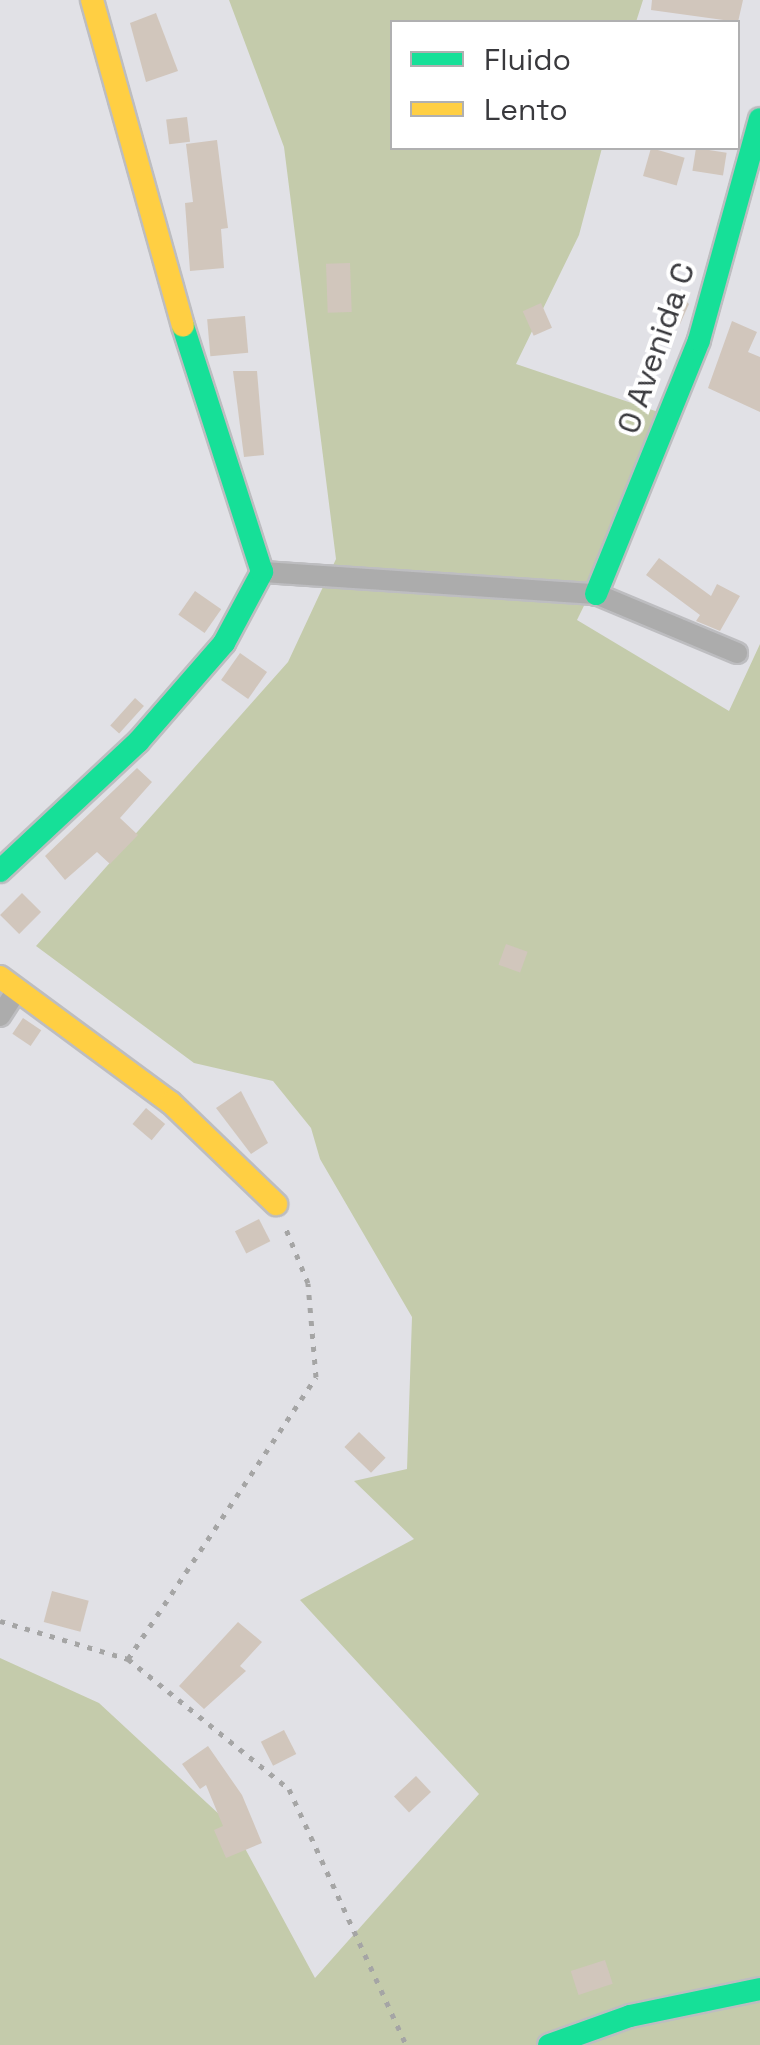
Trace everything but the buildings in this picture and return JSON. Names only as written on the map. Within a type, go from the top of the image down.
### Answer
[{"type":"street","points":[[0,871],[150,728],[224,643],[262,572],[190,354],[92,0]]},
{"type":"street","name":"0 Avenida C","points":[[596,594],[700,340],[760,119]]},
{"type":"street","points":[[262,572],[596,594],[737,653]]},
{"type":"street","points":[[0,1016],[8,985],[171,1103],[276,1204]]},
{"type":"street","points":[[549,2045],[630,2016],[760,1989]]},
{"type":"path","points":[[128,1660],[316,1377],[308,1283],[276,1204]]},
{"type":"path","points":[[0,1621],[128,1660],[289,1789],[406,2045]]},
{"type":"green space","points":[[229,0],[643,0],[637,20],[390,20],[390,150],[601,150],[579,235],[516,364],[676,418],[577,620],[729,711],[760,644],[760,2045],[0,2045],[0,1658],[99,1703],[234,1828],[315,1978],[479,1794],[300,1600],[414,1539],[354,1481],[407,1469],[412,1317],[320,1159],[311,1128],[273,1081],[194,1063],[36,946],[288,662],[336,559],[284,147]]},
{"type":"traffic: fast","points":[[596,594],[699,340],[760,119]]},
{"type":"traffic: fast","points":[[0,871],[138,742],[224,643],[262,572],[183,326]]},
{"type":"traffic: fast","points":[[549,2045],[630,2016],[760,1989]]},
{"type":"traffic: slow","points":[[92,0],[183,326]]},
{"type":"traffic: slow","points":[[0,977],[171,1103],[276,1204]]}]
